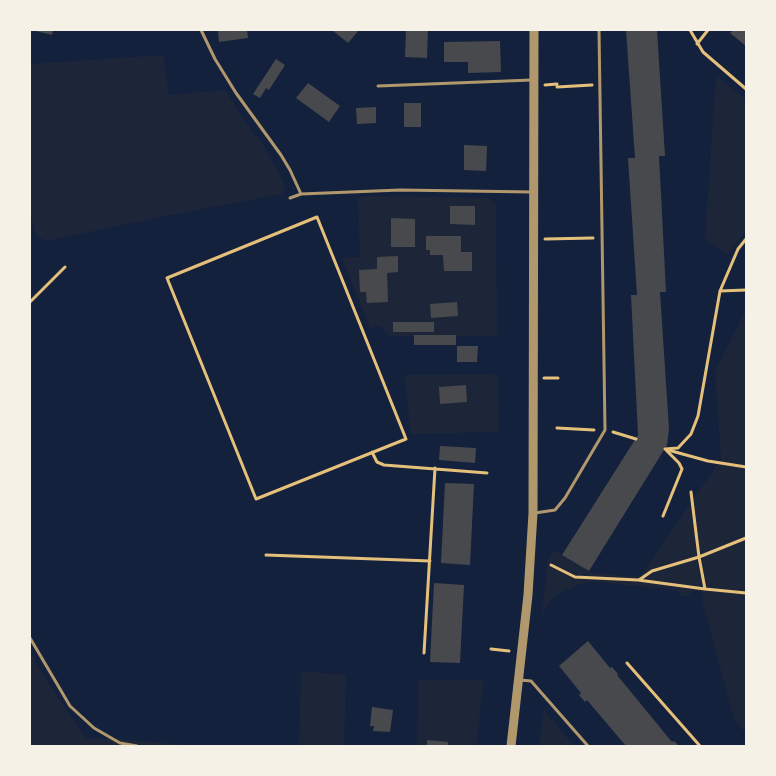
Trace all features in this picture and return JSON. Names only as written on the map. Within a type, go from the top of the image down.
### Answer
[{"type":"street","points":[[511,746],[530,580],[533,513],[534,30]]},
{"type":"lane","points":[[201,30],[231,86],[281,155],[301,194]]},
{"type":"lane","points":[[533,513],[556,510],[605,430],[599,30]]},
{"type":"lane","points":[[378,86],[534,80]]},
{"type":"lane","points":[[290,198],[301,194],[400,190],[535,192]]},
{"type":"lane","points":[[30,638],[70,706],[94,728],[120,743],[137,746]]},
{"type":"lane","points":[[519,679],[532,682],[588,746]]},
{"type":"path","points":[[690,30],[697,44],[707,56],[746,89]]},
{"type":"path","points":[[697,44],[708,30]]},
{"type":"path","points":[[557,86],[600,85]]},
{"type":"path","points":[[317,218],[406,438],[372,452],[256,499],[167,278],[317,218]]},
{"type":"path","points":[[534,239],[602,237]]},
{"type":"path","points":[[665,449],[678,448],[691,434],[698,416],[720,291],[738,249],[746,239]]},
{"type":"path","points":[[30,302],[65,267]]},
{"type":"path","points":[[720,291],[746,290]]},
{"type":"path","points":[[556,428],[605,430],[636,439]]},
{"type":"path","points":[[665,449],[708,461],[746,467]]},
{"type":"path","points":[[663,516],[682,469],[679,463],[665,449]]},
{"type":"path","points":[[372,452],[377,462],[384,465],[487,473]]},
{"type":"path","points":[[424,653],[435,468]]},
{"type":"path","points":[[691,492],[705,589]]},
{"type":"path","points":[[638,580],[652,571],[699,557],[746,538]]},
{"type":"path","points":[[266,555],[430,561]]},
{"type":"path","points":[[551,565],[575,578],[638,580],[705,589],[746,592]]},
{"type":"path","points":[[492,649],[510,651]]},
{"type":"path","points":[[627,663],[700,746]]},
{"type":"shaded area","points":[[163,55],[169,95],[225,90],[255,136],[258,136],[285,184],[282,194],[47,241],[37,237],[30,213],[30,64]]},
{"type":"shaded area","points":[[716,76],[746,99],[746,231],[727,255],[705,238]]},
{"type":"shaded area","points":[[358,197],[488,198],[496,203],[497,336],[390,336],[380,326],[370,328],[342,258],[360,257]]},
{"type":"shaded area","points":[[746,310],[746,734],[734,719],[703,604],[703,593],[692,591],[688,596],[681,596],[677,590],[588,581],[555,595],[542,614],[548,559],[555,550],[592,573],[640,577],[721,459],[715,372]]},
{"type":"shaded area","points":[[498,374],[499,432],[411,434],[404,375]]},
{"type":"shaded area","points":[[30,651],[46,680],[87,739],[121,739],[194,746],[30,746]]},
{"type":"shaded area","points":[[301,671],[346,675],[344,746],[299,746]]},
{"type":"shaded area","points":[[418,680],[484,680],[476,746],[417,746]]},
{"type":"shaded area","points":[[544,710],[574,746],[539,746]]},
{"type":"building","points":[[31,30],[53,30],[52,35]]},
{"type":"building","points":[[218,30],[247,30],[248,38],[219,42]]},
{"type":"building","points":[[332,30],[359,30],[348,43]]},
{"type":"building","points":[[406,30],[428,30],[427,58],[405,57]]},
{"type":"building","points":[[626,30],[657,30],[665,156],[659,156],[666,292],[660,292],[669,429],[667,445],[589,571],[562,555],[638,435],[631,295],[637,295],[628,158],[635,158]]},
{"type":"building","points":[[733,30],[746,30],[746,46],[730,33]]},
{"type":"building","points":[[500,41],[501,72],[468,73],[468,62],[444,62],[444,42]]},
{"type":"building","points":[[276,59],[285,65],[269,90],[266,88],[260,98],[253,94]]},
{"type":"building","points":[[308,83],[340,106],[329,122],[296,98]]},
{"type":"building","points":[[404,103],[421,103],[421,127],[404,127]]},
{"type":"building","points":[[376,107],[376,123],[357,124],[356,108]]},
{"type":"building","points":[[464,145],[487,146],[486,171],[464,170]]},
{"type":"building","points":[[450,206],[475,206],[475,225],[450,224]]},
{"type":"building","points":[[391,218],[415,219],[415,247],[391,247]]},
{"type":"building","points":[[426,236],[461,236],[461,252],[472,252],[472,271],[444,271],[443,255],[430,255],[430,250],[426,250]]},
{"type":"building","points":[[398,256],[398,272],[387,273],[388,302],[367,303],[366,292],[360,292],[359,270],[377,269],[377,257]]},
{"type":"building","points":[[457,302],[458,316],[431,318],[430,304]]},
{"type":"building","points":[[393,322],[434,322],[434,332],[393,332]]},
{"type":"building","points":[[414,335],[456,335],[456,345],[414,345]]},
{"type":"building","points":[[457,346],[478,346],[477,362],[457,362]]},
{"type":"building","points":[[466,385],[467,402],[440,404],[439,387]]},
{"type":"building","points":[[440,446],[476,448],[475,463],[439,460]]},
{"type":"building","points":[[445,483],[474,484],[470,565],[441,563]]},
{"type":"building","points":[[434,583],[464,585],[460,663],[430,662]]},
{"type":"building","points":[[588,641],[610,668],[612,667],[618,674],[672,742],[674,741],[679,746],[626,746],[587,700],[585,702],[579,695],[581,693],[559,666]]},
{"type":"building","points":[[372,707],[393,710],[390,732],[373,731],[374,726],[370,726]]},
{"type":"building","points":[[427,740],[448,742],[448,746],[427,746]]}]
